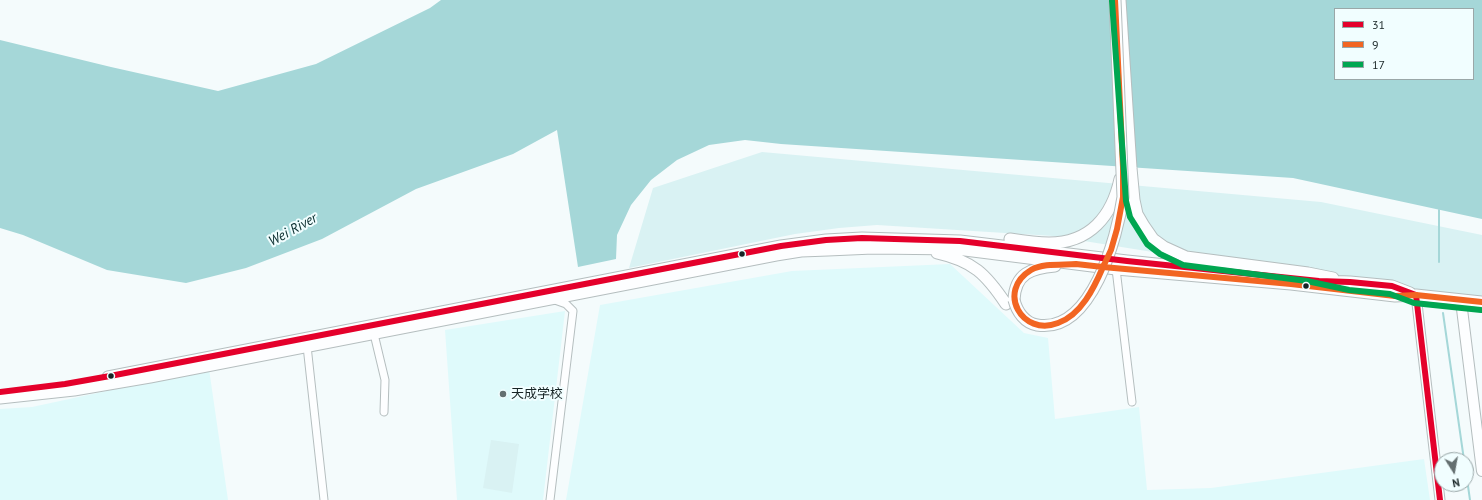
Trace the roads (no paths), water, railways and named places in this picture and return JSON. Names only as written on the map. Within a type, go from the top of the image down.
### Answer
[{"type":"main road","points":[[1115,0],[1127,168],[1137,214],[1153,239],[1164,247],[1186,257],[1308,273],[1350,282]]},
{"type":"main road","points":[[913,248],[954,257],[972,266],[984,275],[1010,302],[1020,320],[1029,327],[1038,330],[1046,331],[1063,326],[1079,314],[1090,302],[1099,287],[1116,248],[1127,204],[1127,168],[1120,0]]},
{"type":"main road","points":[[862,238],[897,232],[954,234],[1049,243],[1074,239],[1096,227],[1111,208],[1127,168]]},
{"type":"main road","points":[[0,392],[65,384],[110,376],[781,246],[826,240],[862,238],[960,241],[1127,261],[1319,281],[1392,286],[1416,295]]},
{"type":"main road","points":[[0,398],[74,390],[135,380],[683,273],[801,252],[874,248],[957,249],[1116,269],[1291,284],[1395,296],[1416,295],[1461,301],[1482,302]]},
{"type":"main road","points":[[1010,302],[1017,283],[1032,269],[1044,266],[1076,264]]},
{"type":"main road","points":[[1461,301],[1482,471]]},
{"type":"street","points":[[1116,269],[1132,402]]},
{"type":"street","points":[[1416,295],[1440,500]]},
{"type":"street","points":[[550,500],[573,311],[566,304],[552,299]]},
{"type":"street","points":[[374,334],[385,380],[384,412]]},
{"type":"street","points":[[307,346],[324,500]]},
{"type":"water","name":"Wei River","points":[[441,0],[1482,0],[1482,219],[1293,178],[781,144],[745,140],[709,145],[677,160],[651,180],[631,205],[617,235],[616,259],[578,267],[557,130],[513,154],[416,189],[322,239],[246,268],[186,283],[107,270],[23,235],[0,228],[0,40],[218,91],[316,64],[430,8]]},
{"type":"waterway","points":[[1439,210],[1439,262]]},
{"type":"waterway","points":[[1443,313],[1463,452]]},
{"type":"waterway","points":[[1469,492],[1470,500]]},
{"type":"place","name":"天成学校","points":[[503,394]]}]
